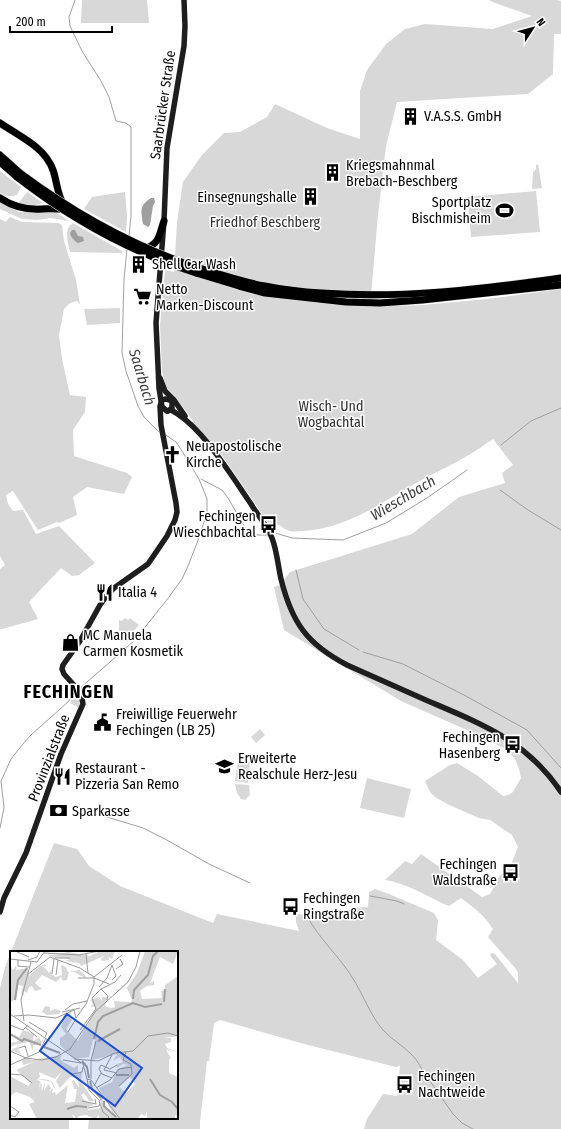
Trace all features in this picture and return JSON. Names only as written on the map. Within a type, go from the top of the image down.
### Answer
[{"type":"highway","points":[[0,123],[33,145],[43,154],[51,165],[62,201],[71,211],[141,249],[162,258]]},
{"type":"highway","points":[[0,155],[19,175]]},
{"type":"highway","points":[[0,162],[90,220],[138,245],[239,286],[265,293],[346,302],[380,303],[561,285]]},
{"type":"highway","points":[[36,209],[48,203],[52,198],[55,191],[55,179]]},
{"type":"highway","points":[[0,198],[14,206],[23,208],[57,208],[71,211]]},
{"type":"highway","points":[[141,249],[151,247],[157,242],[164,222]]},
{"type":"highway","points":[[197,270],[265,286],[294,291],[347,295],[422,293],[510,285],[561,278]]},
{"type":"main road","name":"Saarbrücker Straße","points":[[162,258],[168,142],[184,40],[184,0]]},
{"type":"main road","points":[[162,258],[157,334],[159,388],[164,399]]},
{"type":"main road","points":[[158,371],[164,399],[163,409],[170,409],[185,416]]},
{"type":"main road","points":[[160,378],[165,391],[174,400],[194,428]]},
{"type":"main road","points":[[161,426],[170,409],[172,401],[164,399]]},
{"type":"main road","points":[[161,426],[160,406],[164,399]]},
{"type":"main road","points":[[170,409],[181,415],[224,462],[268,530],[274,546],[287,599],[295,619],[305,635],[320,649],[347,665],[452,711],[504,736],[521,747],[536,761],[561,792]]},
{"type":"main road","name":"Provinzialstraße","points":[[0,912],[4,898],[26,853],[61,754],[82,709],[83,699],[78,689],[64,674],[62,669],[63,665],[80,641],[100,605],[108,594],[148,564],[175,520],[177,512],[176,502],[161,426]]},
{"type":"green space","points":[[82,0],[147,0],[149,23],[81,23]]},
{"type":"green space","points":[[490,1],[561,1],[561,34],[554,34],[553,74],[528,94],[397,102],[386,146],[370,307],[423,305],[487,299],[561,289],[561,1129],[364,1129],[367,1119],[383,1094],[397,1096],[400,1066],[396,1067],[304,1044],[220,1020],[214,1023],[209,1061],[207,1061],[200,1129],[88,1129],[89,1119],[178,1119],[178,951],[11,951],[54,843],[77,849],[89,866],[120,886],[213,923],[217,914],[299,931],[296,922],[296,914],[324,915],[368,907],[369,892],[375,889],[434,913],[438,920],[436,940],[463,960],[478,978],[497,964],[491,957],[490,954],[492,953],[495,954],[518,983],[518,973],[516,969],[488,937],[493,929],[490,924],[483,916],[461,898],[449,906],[409,887],[385,880],[405,861],[412,864],[421,854],[482,897],[490,894],[499,877],[512,862],[518,847],[512,835],[490,820],[479,818],[435,797],[430,792],[425,781],[450,765],[457,763],[478,776],[503,796],[508,795],[513,792],[521,778],[515,759],[507,750],[485,738],[401,701],[284,630],[274,587],[280,585],[290,572],[412,534],[459,497],[505,483],[502,473],[513,465],[493,439],[461,460],[422,479],[375,507],[333,526],[318,529],[290,531],[280,525],[269,524],[224,458],[166,387],[162,371],[160,325],[165,270],[174,272],[177,222],[183,182],[202,155],[224,133],[240,132],[267,117],[275,104],[327,128],[360,139],[360,91],[367,70],[386,44],[405,29],[425,24],[493,29],[532,16]]},
{"type":"green space","points":[[538,164],[542,188],[532,189],[533,172]]},
{"type":"green space","points":[[0,171],[21,187],[17,195],[8,196],[0,193]]},
{"type":"green space","name":"Sportplatz Bischmisheim","points":[[536,191],[540,232],[471,237],[468,197]]},
{"type":"green space","points":[[27,192],[43,203],[33,206],[18,204]]},
{"type":"green space","points":[[125,192],[127,216],[126,232],[84,209],[92,197]]},
{"type":"green space","points":[[0,202],[19,212],[53,210],[69,221],[51,218],[37,220],[22,219],[0,209]]},
{"type":"green space","points":[[10,217],[22,222],[58,223],[62,225],[64,241],[76,280],[80,305],[77,301],[70,303],[64,309],[59,335],[62,359],[70,395],[86,397],[85,412],[73,430],[74,456],[127,473],[132,477],[124,494],[87,487],[73,497],[77,515],[38,530],[13,491],[6,495],[8,504],[13,511],[23,510],[36,534],[59,526],[95,563],[79,575],[72,576],[61,568],[29,602],[38,619],[0,629],[0,569],[5,565],[0,556],[0,219],[6,222]]},
{"type":"green space","points":[[73,223],[122,251],[122,253],[70,252],[67,232]]},
{"type":"green space","points":[[120,308],[120,323],[87,325],[84,309]]},
{"type":"green space","points":[[125,618],[128,620],[130,618],[139,625],[127,639],[123,641],[119,630],[119,620],[122,621]]},
{"type":"green space","points":[[77,692],[80,700],[79,708],[70,703],[73,696]]},
{"type":"green space","points":[[260,729],[265,735],[256,743],[251,737]]},
{"type":"green space","points":[[238,761],[250,762],[248,783],[235,781]]},
{"type":"green space","points":[[367,778],[411,789],[404,818],[360,808]]},
{"type":"green space","points":[[235,784],[249,785],[250,795],[245,800],[241,799],[237,793]]},
{"type":"green space","points":[[10,954],[10,1119],[69,1119],[69,1129],[0,1129],[0,988],[5,967]]},
{"type":"shaded area","points":[[151,198],[154,198],[155,202],[150,225],[148,227],[143,224],[142,209],[144,203]]},
{"type":"shaded area","points":[[72,230],[75,230],[78,236],[83,237],[84,241],[78,243],[74,240],[70,233]]},
{"type":"waterway","name":"Saarbach","points":[[75,0],[69,17],[70,26],[82,51],[109,97],[116,121],[126,123],[131,127],[131,216],[129,236]]},
{"type":"waterway","name":"Saarbach","points":[[127,249],[124,279],[122,353],[126,371],[138,406],[144,417],[159,432]]},
{"type":"waterway","name":"Wieschbach","points":[[501,445],[531,421],[561,408]]},
{"type":"waterway","name":"Saarbach","points":[[79,689],[134,641],[182,579],[197,543],[207,513],[207,499],[199,479],[182,451],[176,442],[166,435]]},
{"type":"waterway","name":"Wieschbach","points":[[275,533],[292,538],[343,540],[386,523],[427,498],[467,470]]},
{"type":"waterway","name":"Wieschbach","points":[[201,479],[222,490],[247,531],[254,535],[267,535]]},
{"type":"waterway","points":[[500,490],[528,510],[561,530]]},
{"type":"waterway","points":[[296,570],[303,599],[324,629],[359,650]]},
{"type":"waterway","points":[[363,652],[403,664],[464,695],[527,730],[561,768]]},
{"type":"waterway","name":"Saarbach","points":[[0,828],[4,807],[1,781],[11,759],[31,735],[69,701],[71,696],[77,691]]},
{"type":"waterway","points":[[104,816],[143,828],[209,864],[250,883]]},
{"type":"waterway","points":[[370,896],[397,901],[404,904]]},
{"type":"waterway","points":[[307,916],[317,932],[352,977],[378,1024],[387,1034],[413,1056],[423,1071]]},
{"type":"waterway","points":[[430,1081],[453,1114],[462,1123],[473,1129]]},
{"type":"place","name":"V.A.S.S. GmbH","points":[[411,116]]},
{"type":"place","name":"Kriegsmahnmal Brebach-Beschberg","points":[[333,173]]},
{"type":"place","name":"Einsegnungshalle","points":[[310,197]]},
{"type":"place","name":"Sportplatz Bischmisheim","points":[[504,210]]},
{"type":"place","name":"Shell Car Wash","points":[[139,264]]},
{"type":"place","name":"Netto Marken-Discount","points":[[143,297]]},
{"type":"place","name":"Neuapostolische Kirche","points":[[173,454]]},
{"type":"place","name":"Fechingen Wieschbachtal","points":[[269,524]]},
{"type":"place","name":"Italia 4","points":[[105,592]]},
{"type":"place","name":"MC Manuela Carmen Kosmetik","points":[[70,643]]},
{"type":"place","name":"Freiwillige Feuerwehr Fechingen (LB 25)","points":[[103,722]]},
{"type":"place","name":"Fechingen Hasenberg","points":[[513,745]]},
{"type":"place","name":"Erweiterte Realschule Herz-Jesu","points":[[225,766]]},
{"type":"place","name":"Restaurant - Pizzeria San Remo","points":[[62,776]]},
{"type":"place","name":"Sparkasse","points":[[59,811]]},
{"type":"place","name":"Fechingen Waldstraße","points":[[510,872]]},
{"type":"place","name":"Fechingen Ringstraße","points":[[290,906]]},
{"type":"place","name":"Fechingen Nachtweide","points":[[405,1084]]},
{"type":"district","name":"FECHINGEN","points":[[69,692]]},
{"type":"park label","name":"Friedhof Beschberg","points":[[265,222]]},
{"type":"park label","name":"Wisch- Und Wogbachtal","points":[[331,414]]}]
